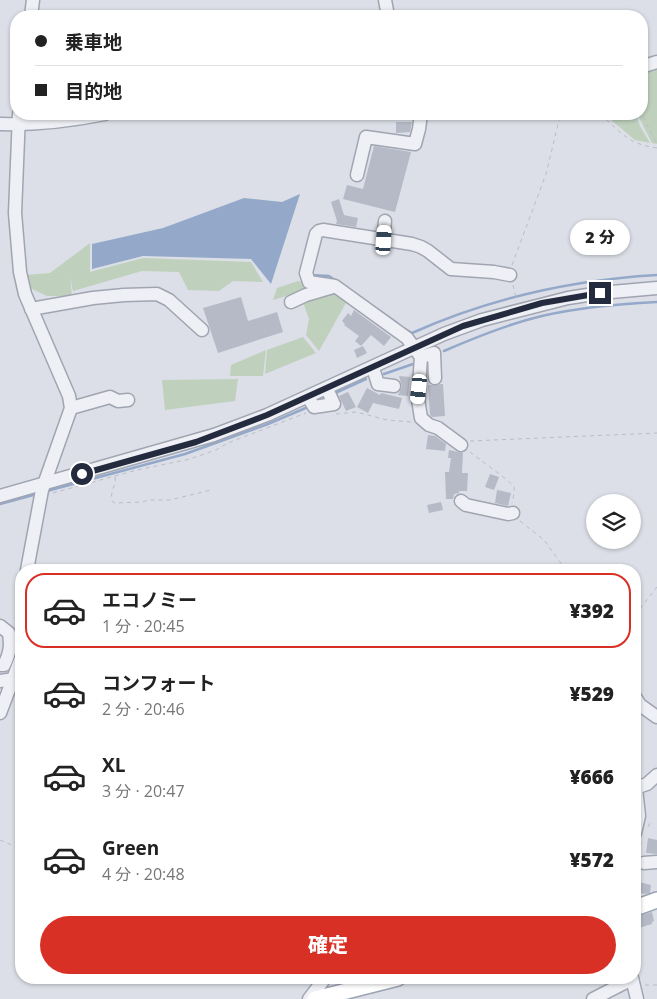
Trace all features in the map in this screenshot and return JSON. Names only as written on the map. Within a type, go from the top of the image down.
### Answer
[{"type":"main road","points":[[641,906],[657,900]]},
{"type":"main road","points":[[315,999],[374,984]]},
{"type":"street","points":[[0,124],[15,120]]},
{"type":"street","points":[[19,120],[15,213],[20,272],[25,294],[69,396],[71,408],[42,492],[28,564]]},
{"type":"street","points":[[42,120],[72,120]]},
{"type":"street","points":[[357,174],[366,137],[414,144],[420,120]]},
{"type":"street","points":[[384,240],[385,221]]},
{"type":"street","points":[[461,445],[421,418],[418,399],[418,352],[407,338],[335,286],[309,282],[306,276],[316,234],[323,230],[421,247],[451,269],[510,275]]},
{"type":"street","points":[[291,302],[335,286]]},
{"type":"street","points":[[0,496],[42,492],[196,442],[267,415],[312,403],[373,368],[418,352],[463,326],[542,303],[600,293],[657,288]]},
{"type":"street","points":[[31,309],[93,298],[158,294],[169,300],[202,330]]},
{"type":"street","points":[[418,352],[434,353],[436,378]]},
{"type":"street","points":[[373,368],[378,384],[394,386]]},
{"type":"street","points":[[71,408],[110,397],[118,401],[128,400]]},
{"type":"street","points":[[461,501],[466,505],[508,514],[513,513]]},
{"type":"street","points":[[0,626],[8,633],[5,642],[10,654],[2,665],[7,680]]},
{"type":"street","points":[[0,713],[7,680],[15,667]]},
{"type":"street","points":[[641,706],[657,717]]},
{"type":"street","points":[[641,786],[647,784],[657,775]]},
{"type":"street","points":[[309,999],[320,984]]},
{"type":"street","points":[[593,999],[624,984]]},
{"type":"street","points":[[633,984],[637,999]]},
{"type":"path","points":[[517,298],[510,270],[522,236],[530,221],[546,174],[559,120]]},
{"type":"path","points":[[606,120],[630,140],[657,148]]},
{"type":"path","points":[[645,120],[657,144]]},
{"type":"path","points":[[42,492],[47,495],[115,476],[190,459],[307,412],[312,403]]},
{"type":"path","points":[[337,415],[356,412],[398,422],[410,422],[421,418]]},
{"type":"path","points":[[461,445],[467,441],[657,432]]},
{"type":"path","points":[[115,476],[116,480],[111,494],[111,500],[114,503],[170,500],[211,490]]},
{"type":"path","points":[[641,607],[657,587]]},
{"type":"path","points":[[642,832],[651,821]]},
{"type":"path","points":[[0,840],[15,846]]},
{"type":"path","points":[[641,855],[651,863]]},
{"type":"path","points":[[641,982],[657,985]]},
{"type":"green space","points":[[657,66],[657,144],[652,143],[640,120],[648,120],[648,69]]},
{"type":"green space","points":[[611,120],[638,120],[650,143],[635,140]]},
{"type":"green space","points":[[90,243],[90,272],[143,258],[251,262],[263,282],[233,281],[219,291],[188,290],[179,272],[142,271],[73,291],[70,277],[72,296],[47,296],[28,287],[26,275],[50,273]]},
{"type":"green space","points":[[298,281],[320,286],[273,300],[277,288]]},
{"type":"green space","points":[[336,293],[347,301],[319,351],[306,335],[309,319],[303,302]]},
{"type":"green space","points":[[303,337],[316,353],[265,374],[267,350]]},
{"type":"green space","points":[[266,350],[263,376],[230,376],[231,365]]},
{"type":"green space","points":[[238,379],[235,401],[165,410],[162,380]]},
{"type":"water","points":[[300,194],[271,284],[251,259],[143,256],[92,269],[92,244],[163,228],[244,198],[282,202]]},
{"type":"building","points":[[396,122],[412,122],[410,132],[396,133]]},
{"type":"building","points":[[374,146],[411,152],[395,212],[343,199],[347,185],[363,189]]},
{"type":"building","points":[[339,199],[344,215],[358,218],[356,227],[336,224],[337,221],[331,202]]},
{"type":"building","points":[[241,297],[248,321],[277,312],[283,332],[218,353],[203,308]]},
{"type":"building","points":[[354,310],[391,337],[384,346],[371,335],[361,346],[355,341],[359,336],[344,325],[342,321],[348,313],[351,316]]},
{"type":"building","points":[[363,346],[367,353],[357,358],[354,350]]},
{"type":"building","points":[[399,376],[410,377],[408,396],[398,395],[402,387]]},
{"type":"building","points":[[443,384],[445,416],[432,417],[430,415],[428,385]]},
{"type":"building","points":[[367,388],[380,395],[381,393],[402,398],[399,409],[373,403],[368,413],[357,407]]},
{"type":"building","points":[[348,392],[356,407],[346,411],[339,396]]},
{"type":"building","points":[[428,435],[435,436],[446,444],[445,451],[426,449]]},
{"type":"building","points":[[449,450],[463,453],[462,473],[468,473],[467,491],[459,491],[459,493],[454,494],[453,499],[446,499],[445,472],[449,472],[451,458],[448,458]]},
{"type":"building","points":[[490,474],[499,477],[494,490],[485,487]]},
{"type":"building","points":[[497,490],[511,493],[508,506],[495,503]]},
{"type":"building","points":[[441,502],[443,510],[429,513],[427,505]]},
{"type":"building","points":[[648,838],[657,840],[657,854],[646,853]]},
{"type":"building","points":[[641,882],[651,885],[650,893],[641,893]]},
{"type":"building","points":[[652,912],[654,921],[652,924],[641,927],[641,915]]},
{"type":"waterway","points":[[310,275],[329,276],[335,280]]},
{"type":"waterway","points":[[405,329],[412,333],[471,310],[562,286],[625,277],[657,275]]},
{"type":"waterway","points":[[444,351],[492,331],[542,316],[599,306],[657,302]]},
{"type":"waterway","points":[[377,309],[397,323]]},
{"type":"waterway","points":[[384,374],[413,364]]},
{"type":"waterway","points":[[333,394],[366,379]]},
{"type":"waterway","points":[[47,491],[185,454],[268,424],[308,407]]},
{"type":"waterway","points":[[0,504],[37,494]]},
{"type":"route","points":[[82,474],[196,442],[267,415],[463,326],[542,303],[600,293]]}]
